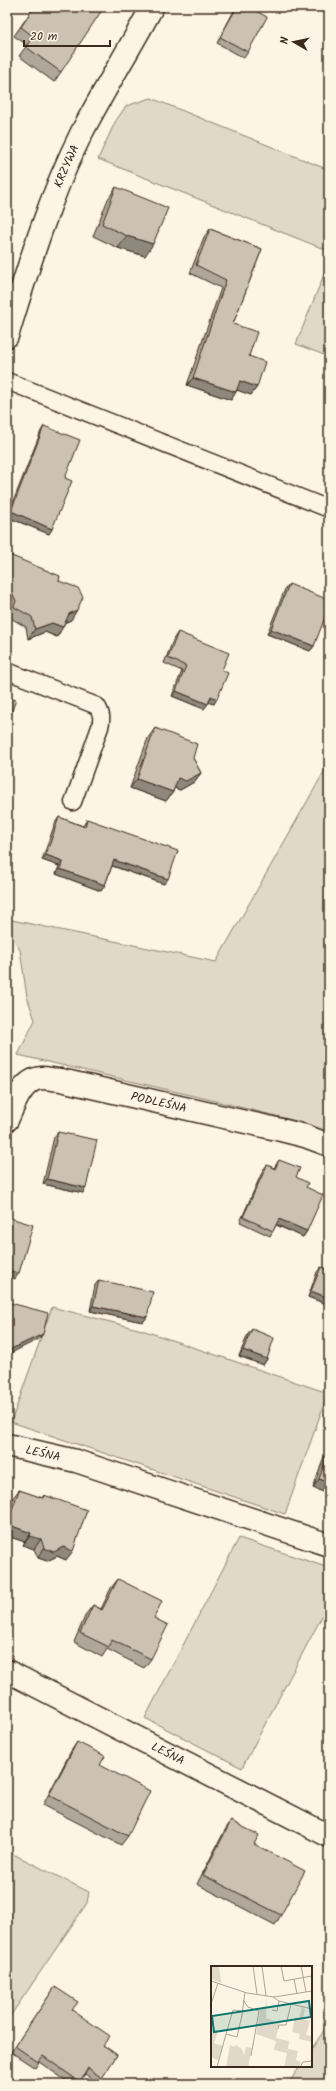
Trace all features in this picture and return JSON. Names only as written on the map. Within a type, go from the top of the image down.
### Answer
[{"type":"street","name":"KRZYWA","points":[[7,336],[35,246],[78,142],[107,84],[152,7]]},
{"type":"street","name":"PODLEŚNA","points":[[7,1120],[20,1092],[29,1084],[40,1078],[61,1080],[281,1130],[305,1136],[329,1145]]},
{"type":"street","name":"LEŚNA","points":[[7,1445],[76,1461],[329,1545]]},
{"type":"street","name":"LEŚNA","points":[[7,1671],[329,1836]]},
{"type":"lane","points":[[7,381],[329,510]]},
{"type":"lane","points":[[7,671],[97,706],[100,711],[102,718],[100,727],[73,802]]},
{"type":"shaded area","points":[[151,98],[329,170],[329,251],[98,159],[115,122],[126,106]]},
{"type":"shaded area","points":[[329,262],[329,357],[296,344]]},
{"type":"shaded area","points":[[329,763],[329,1133],[300,1122],[18,1055],[35,1020],[27,997],[20,950],[11,934],[7,933],[7,919],[216,962]]},
{"type":"shaded area","points":[[52,1307],[142,1330],[328,1393],[285,1514],[11,1422]]},
{"type":"shaded area","points":[[239,1538],[329,1568],[329,1603],[242,1768],[145,1718]]},
{"type":"shaded area","points":[[7,1851],[89,1892],[87,1903],[9,2018],[7,2017]]},
{"type":"shaded area","points":[[329,2023],[329,2084],[288,2084],[299,2067],[312,2067],[312,2048]]},
{"type":"building","points":[[34,7],[97,7],[102,10],[61,72],[26,47],[33,36],[21,27]]},
{"type":"building","points":[[237,7],[249,7],[267,17],[248,52],[220,37]]},
{"type":"building","points":[[116,187],[168,208],[153,244],[127,236],[102,224]]},
{"type":"building","points":[[210,229],[262,249],[233,324],[257,332],[249,356],[265,362],[257,387],[240,381],[236,392],[193,378],[226,280],[196,265]]},
{"type":"building","points":[[44,426],[80,440],[65,478],[72,481],[52,529],[11,511]]},
{"type":"building","points":[[7,554],[60,576],[59,581],[78,588],[83,597],[77,610],[69,614],[63,627],[52,623],[35,629],[32,617],[14,607],[16,601],[7,582]]},
{"type":"building","points":[[289,584],[329,600],[329,607],[314,646],[271,629]]},
{"type":"building","points":[[178,632],[229,653],[222,670],[228,673],[217,699],[211,696],[208,704],[176,691],[186,666],[168,658]]},
{"type":"building","points":[[7,697],[16,700],[7,723]]},
{"type":"building","points":[[155,728],[197,744],[193,758],[201,773],[186,781],[178,778],[173,792],[137,779]]},
{"type":"building","points":[[59,817],[85,827],[87,819],[178,851],[168,879],[114,860],[105,885],[60,869],[63,861],[46,855]]},
{"type":"building","points":[[58,1132],[97,1140],[86,1188],[47,1179]]},
{"type":"building","points":[[279,1160],[300,1168],[296,1177],[308,1183],[306,1187],[323,1195],[307,1231],[279,1219],[273,1231],[243,1217],[267,1165],[275,1169]]},
{"type":"building","points":[[7,1217],[33,1225],[19,1273],[7,1270]]},
{"type":"building","points":[[321,1267],[329,1270],[329,1298],[311,1291]]},
{"type":"building","points":[[99,1280],[153,1292],[147,1317],[93,1306]]},
{"type":"building","points":[[7,1302],[48,1313],[43,1334],[7,1351]]},
{"type":"building","points":[[252,1329],[274,1338],[267,1359],[243,1350]]},
{"type":"building","points":[[329,1451],[329,1482],[319,1479]]},
{"type":"building","points":[[19,1490],[43,1498],[44,1495],[87,1510],[73,1551],[63,1547],[54,1552],[44,1548],[41,1539],[30,1536],[31,1533],[7,1524]]},
{"type":"building","points":[[118,1579],[162,1601],[154,1618],[168,1625],[151,1659],[112,1640],[109,1647],[80,1633],[93,1605],[102,1610]]},
{"type":"building","points":[[77,1742],[105,1756],[100,1765],[150,1791],[128,1836],[49,1795]]},
{"type":"building","points":[[231,1821],[259,1835],[254,1844],[305,1871],[281,1915],[203,1875]]},
{"type":"building","points":[[55,1987],[78,2002],[72,2010],[110,2036],[103,2045],[117,2055],[102,2078],[88,2068],[80,2082],[43,2056],[38,2062],[15,2046]]}]
